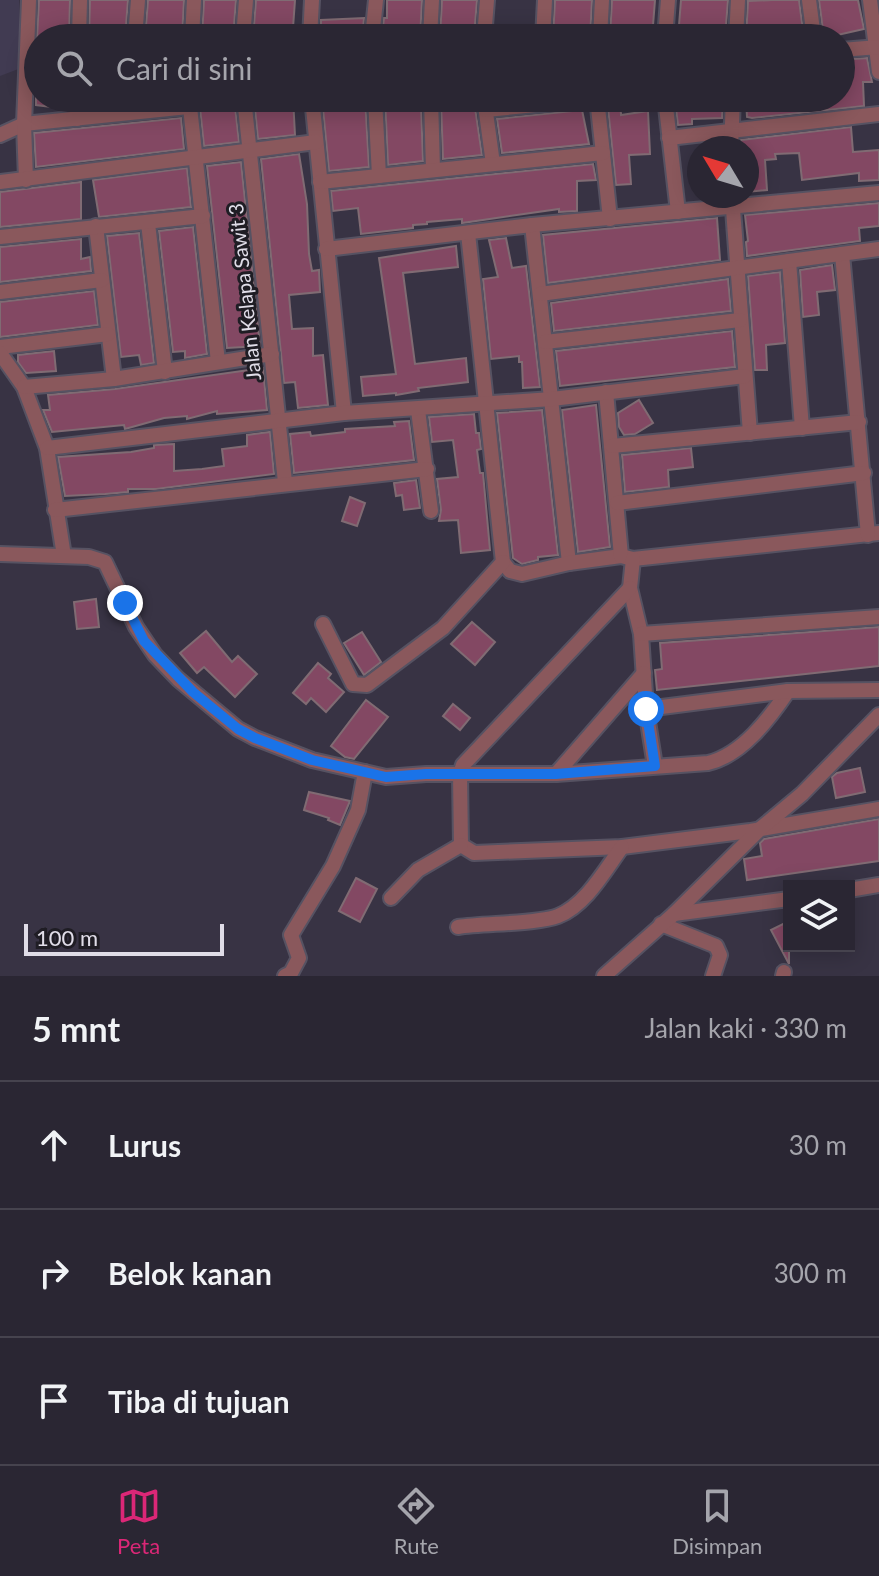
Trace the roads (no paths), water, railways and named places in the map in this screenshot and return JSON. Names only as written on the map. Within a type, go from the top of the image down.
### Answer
[{"type":"street","points":[[28,24],[29,0]]},
{"type":"street","points":[[79,24],[80,0]]},
{"type":"street","points":[[136,24],[138,0]]},
{"type":"street","points":[[193,24],[194,0]]},
{"type":"street","points":[[244,24],[246,0]]},
{"type":"street","points":[[311,24],[312,0]]},
{"type":"street","points":[[373,24],[376,0]]},
{"type":"street","points":[[431,24],[432,0]]},
{"type":"street","points":[[485,24],[487,0]]},
{"type":"street","points":[[544,24],[545,0]]},
{"type":"street","points":[[601,24],[602,0]]},
{"type":"street","points":[[666,24],[668,0]]},
{"type":"street","points":[[737,24],[738,0]]},
{"type":"street","points":[[809,0],[812,24]]},
{"type":"street","points":[[870,0],[879,72]]},
{"type":"street","points":[[855,49],[877,47]]},
{"type":"street","points":[[24,112],[26,180]]},
{"type":"street","points":[[77,112],[77,119]]},
{"type":"street","points":[[0,135],[24,124],[77,119],[105,112]]},
{"type":"street","points":[[190,112],[218,362]]},
{"type":"street","name":"Jalan Kelapa Sawit 3","points":[[246,112],[285,482]]},
{"type":"street","points":[[313,112],[344,413]]},
{"type":"street","points":[[376,112],[379,176]]},
{"type":"street","points":[[431,112],[433,170]]},
{"type":"street","points":[[486,112],[493,164]]},
{"type":"street","points":[[598,112],[610,219]]},
{"type":"street","points":[[666,112],[678,212]]},
{"type":"street","points":[[730,136],[732,112]]},
{"type":"street","points":[[669,138],[879,114]]},
{"type":"street","points":[[0,182],[316,142]]},
{"type":"street","points":[[320,182],[603,153]]},
{"type":"street","points":[[759,200],[879,193]]},
{"type":"street","points":[[326,249],[698,208]]},
{"type":"street","points":[[732,208],[750,433]]},
{"type":"street","points":[[0,237],[203,216]]},
{"type":"street","points":[[148,223],[165,372]]},
{"type":"street","points":[[532,225],[569,563]]},
{"type":"street","points":[[96,226],[114,379]]},
{"type":"street","points":[[468,233],[503,562],[510,571],[522,574],[569,563],[874,534],[864,473],[842,254]]},
{"type":"street","points":[[540,294],[879,249]]},
{"type":"street","points":[[789,261],[802,428]]},
{"type":"street","points":[[0,292],[102,280]]},
{"type":"street","points":[[545,342],[740,320]]},
{"type":"street","points":[[64,556],[47,448],[24,387],[0,350],[108,334]]},
{"type":"street","points":[[24,387],[114,379],[272,354]]},
{"type":"street","points":[[47,448],[344,413],[552,399],[745,376]]},
{"type":"street","points":[[606,392],[617,503],[630,588],[641,634],[646,709],[655,766]]},
{"type":"street","points":[[418,410],[431,511]]},
{"type":"street","points":[[612,446],[859,422]]},
{"type":"street","points":[[55,510],[285,482],[427,469]]},
{"type":"street","points":[[617,503],[864,473]]},
{"type":"street","points":[[0,554],[89,557],[105,562],[144,641],[185,686],[238,729],[312,760],[386,777],[556,774],[696,764],[723,759],[764,722],[788,691]]},
{"type":"street","points":[[323,624],[353,684],[367,685],[443,628],[503,562]]},
{"type":"street","points":[[461,845],[460,774],[470,755],[630,588]]},
{"type":"street","points":[[641,634],[879,617]]},
{"type":"street","points":[[556,774],[644,673]]},
{"type":"street","points":[[646,709],[788,691],[879,690]]},
{"type":"street","points":[[604,976],[674,914],[760,829],[802,794],[879,715]]},
{"type":"street","points":[[285,976],[291,973],[299,958],[291,935],[339,852],[358,810],[365,772]]},
{"type":"street","points":[[461,845],[474,853],[622,847],[879,809]]},
{"type":"street","points":[[391,898],[418,870],[461,845]]},
{"type":"street","points":[[458,927],[557,917],[591,888],[622,847]]},
{"type":"street","points":[[855,890],[878,889]]},
{"type":"street","points":[[674,914],[783,900]]},
{"type":"street","points":[[661,924],[716,946],[720,955],[713,976]]}]
